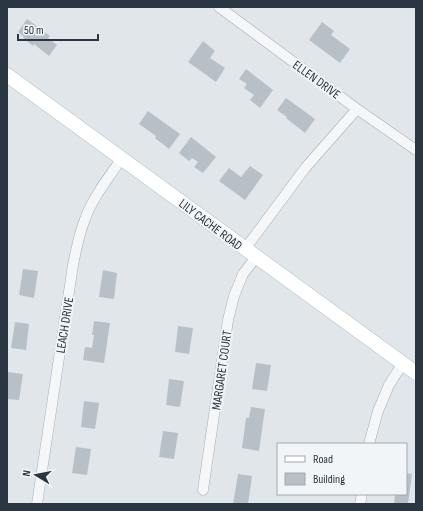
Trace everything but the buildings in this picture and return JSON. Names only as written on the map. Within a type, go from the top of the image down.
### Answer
[{"type":"street","name":"ELLEN DRIVE","points":[[219,7],[357,109],[416,150]]},
{"type":"street","name":"LILY CACHE ROAD","points":[[7,75],[416,373]]},
{"type":"street","points":[[245,249],[306,167],[357,109]]},
{"type":"street","name":"LEACH DRIVE","points":[[37,504],[78,240],[93,202],[122,158]]},
{"type":"street","name":"MARGARET COURT","points":[[203,490],[228,320],[234,296],[243,274],[257,256]]},
{"type":"street","points":[[369,443],[378,411],[389,385],[403,363]]}]
